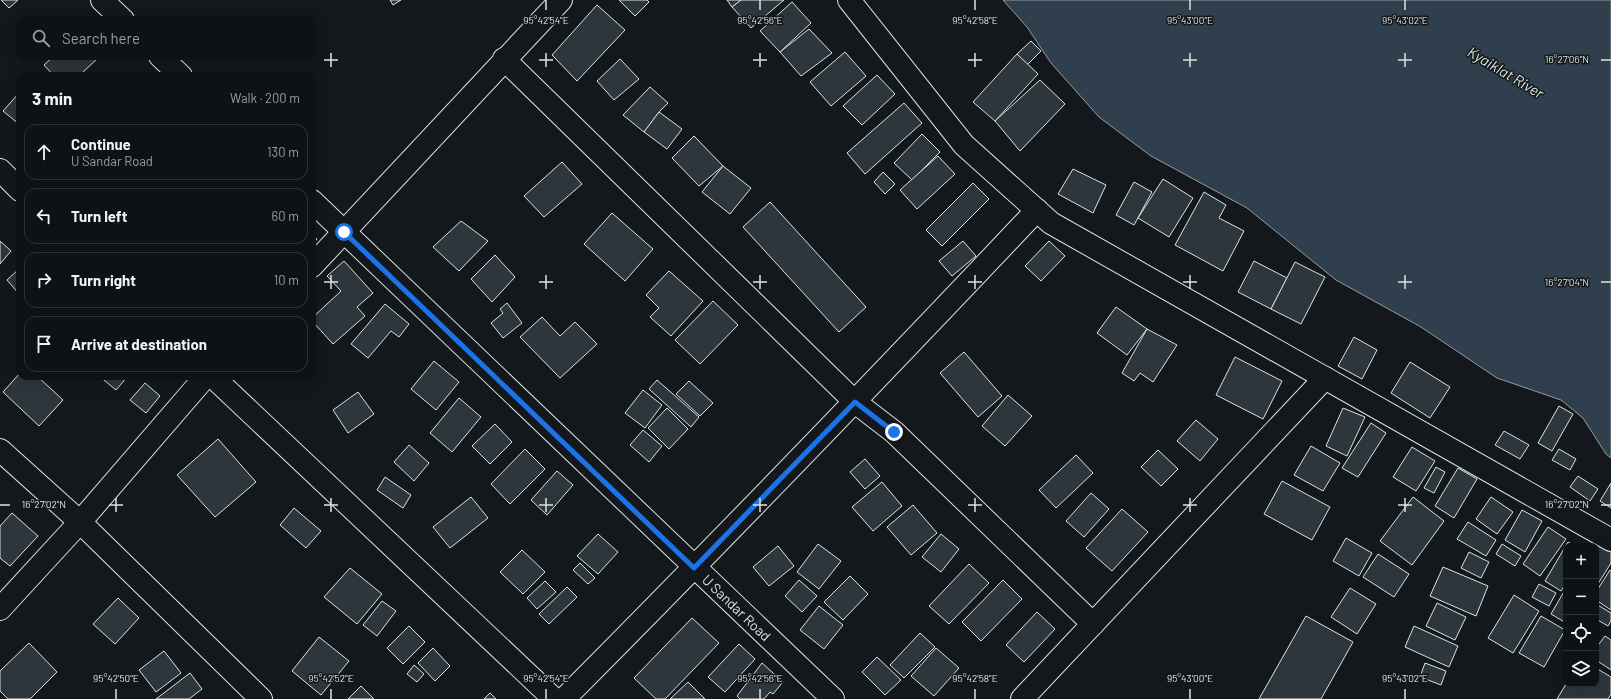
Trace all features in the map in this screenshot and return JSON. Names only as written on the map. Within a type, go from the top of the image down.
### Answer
[{"type":"street","points":[[102,0],[119,16]]},
{"type":"street","points":[[316,262],[561,0]]},
{"type":"street","points":[[849,0],[964,145],[1051,223],[1611,540]]},
{"type":"street","points":[[164,60],[177,72]]},
{"type":"street","points":[[504,60],[855,402],[894,432],[1093,624]]},
{"type":"street","points":[[0,170],[16,186]]},
{"type":"street","name":"U Sandar Road","points":[[316,205],[694,568],[833,699]]},
{"type":"street","points":[[564,699],[855,402],[1037,210]]},
{"type":"street","points":[[1022,699],[1325,378]]},
{"type":"street","points":[[0,609],[80,522],[203,380]]},
{"type":"street","points":[[216,380],[554,699]]},
{"type":"street","points":[[0,450],[80,522],[261,699]]},
{"type":"water","name":"Kyaiklat River","points":[[1003,0],[1611,0],[1611,458],[1606,454],[1583,418],[1561,400],[1497,378],[1421,327],[1336,280],[1247,208],[1151,156],[1099,117],[1051,63],[1027,27]]},
{"type":"building","points":[[1,0],[18,0],[9,8]]},
{"type":"building","points":[[390,0],[401,0],[393,5]]},
{"type":"building","points":[[619,0],[647,0],[649,2],[635,16]]},
{"type":"building","points":[[727,0],[741,0],[732,7]]},
{"type":"building","points":[[741,0],[784,0],[751,28],[732,7]]},
{"type":"building","points":[[792,2],[811,23],[780,52],[760,31]]},
{"type":"building","points":[[597,5],[625,30],[577,81],[552,55]]},
{"type":"building","points":[[809,29],[832,53],[801,76],[780,52]]},
{"type":"building","points":[[1031,41],[1041,51],[1027,65],[1017,54]]},
{"type":"building","points":[[845,52],[866,76],[831,106],[810,82]]},
{"type":"building","points":[[1017,54],[1038,74],[995,121],[973,102]]},
{"type":"building","points":[[620,59],[639,79],[614,100],[597,81]]},
{"type":"building","points":[[50,60],[96,60],[83,72],[50,72],[44,65]]},
{"type":"building","points":[[877,75],[895,94],[862,125],[843,106]]},
{"type":"building","points":[[1040,80],[1065,104],[1020,151],[995,121]]},
{"type":"building","points":[[650,87],[668,103],[644,132],[623,115]]},
{"type":"building","points":[[16,96],[16,122],[3,111]]},
{"type":"building","points":[[904,103],[922,123],[865,174],[847,153]]},
{"type":"building","points":[[659,112],[682,129],[667,149],[644,132]]},
{"type":"building","points":[[922,134],[940,152],[912,180],[894,163]]},
{"type":"building","points":[[694,136],[723,166],[699,186],[672,158]]},
{"type":"building","points":[[938,156],[955,174],[917,209],[900,190]]},
{"type":"building","points":[[562,162],[582,184],[544,217],[524,196]]},
{"type":"building","points":[[723,166],[751,188],[730,214],[702,192]]},
{"type":"building","points":[[1073,169],[1106,185],[1093,213],[1058,194]]},
{"type":"building","points":[[883,172],[895,184],[885,194],[874,182]]},
{"type":"building","points":[[1163,179],[1193,198],[1169,237],[1138,218]]},
{"type":"building","points":[[1134,182],[1152,192],[1134,225],[1116,215]]},
{"type":"building","points":[[973,183],[989,199],[942,246],[926,230]]},
{"type":"building","points":[[1204,192],[1226,205],[1219,218],[1244,231],[1223,271],[1175,245]]},
{"type":"building","points":[[770,202],[866,307],[839,332],[743,227]]},
{"type":"building","points":[[612,213],[653,249],[625,281],[584,244]]},
{"type":"building","points":[[461,221],[488,241],[459,271],[433,247]]},
{"type":"building","points":[[0,241],[11,251],[0,264]]},
{"type":"building","points":[[963,241],[976,256],[952,276],[939,261]]},
{"type":"building","points":[[1049,241],[1065,256],[1041,281],[1025,266]]},
{"type":"building","points":[[495,255],[515,277],[492,302],[471,279]]},
{"type":"building","points":[[344,261],[373,293],[357,307],[365,316],[333,344],[316,325],[316,314],[341,291],[327,276]]},
{"type":"building","points":[[1254,261],[1287,278],[1271,309],[1238,292]]},
{"type":"building","points":[[1295,262],[1325,277],[1301,324],[1271,309]]},
{"type":"building","points":[[669,271],[703,301],[671,336],[650,317],[659,308],[646,295]]},
{"type":"building","points":[[16,272],[16,290],[7,280]]},
{"type":"building","points":[[713,301],[738,325],[700,364],[675,340]]},
{"type":"building","points":[[507,303],[522,323],[503,338],[491,323],[503,313],[500,309]]},
{"type":"building","points":[[385,304],[409,324],[399,337],[391,331],[368,358],[351,344]]},
{"type":"building","points":[[1116,307],[1147,329],[1127,355],[1097,333]]},
{"type":"building","points":[[542,317],[560,336],[575,322],[597,344],[560,378],[520,337]]},
{"type":"building","points":[[1147,329],[1177,345],[1153,382],[1140,373],[1134,381],[1122,373]]},
{"type":"building","points":[[1354,337],[1377,350],[1362,379],[1338,366]]},
{"type":"building","points":[[964,352],[1002,396],[978,417],[940,373]]},
{"type":"building","points":[[1235,357],[1282,381],[1263,419],[1216,395]]},
{"type":"building","points":[[434,361],[459,382],[436,410],[411,389]]},
{"type":"building","points":[[1410,362],[1450,387],[1430,418],[1391,393]]},
{"type":"building","points":[[16,377],[16,380],[41,380],[63,400],[39,426],[3,392]]},
{"type":"building","points":[[104,380],[125,380],[116,390]]},
{"type":"building","points":[[657,380],[699,417],[691,427],[649,389]]},
{"type":"building","points":[[689,381],[713,403],[700,416],[676,394]]},
{"type":"building","points":[[145,383],[160,396],[146,413],[130,400]]},
{"type":"building","points":[[643,390],[662,405],[645,428],[625,413]]},
{"type":"building","points":[[358,392],[374,414],[348,433],[333,410]]},
{"type":"building","points":[[1008,395],[1032,416],[1005,446],[982,426]]},
{"type":"building","points":[[459,398],[481,417],[452,452],[430,433]]},
{"type":"building","points":[[1559,406],[1573,414],[1552,451],[1538,443]]},
{"type":"building","points":[[667,408],[688,429],[669,449],[648,428]]},
{"type":"building","points":[[1343,408],[1365,417],[1347,456],[1326,446]]},
{"type":"building","points":[[1196,420],[1218,439],[1200,461],[1177,441]]},
{"type":"building","points":[[1371,423],[1386,433],[1358,477],[1342,468]]},
{"type":"building","points":[[495,424],[512,442],[490,464],[472,446]]},
{"type":"building","points":[[643,430],[662,446],[649,462],[630,445]]},
{"type":"building","points":[[1504,431],[1529,445],[1520,459],[1495,445]]},
{"type":"building","points":[[218,439],[256,482],[215,517],[177,475]]},
{"type":"building","points":[[409,445],[429,463],[414,481],[394,462]]},
{"type":"building","points":[[1311,446],[1340,463],[1323,491],[1294,475]]},
{"type":"building","points":[[1412,447],[1435,461],[1416,491],[1393,477]]},
{"type":"building","points":[[525,449],[545,469],[510,504],[491,484]]},
{"type":"building","points":[[1559,449],[1576,459],[1570,470],[1552,460]]},
{"type":"building","points":[[1158,450],[1178,469],[1161,486],[1141,467]]},
{"type":"building","points":[[1076,455],[1093,473],[1056,508],[1039,490]]},
{"type":"building","points":[[865,459],[880,476],[865,489],[850,472]]},
{"type":"building","points":[[1436,467],[1445,472],[1434,493],[1424,488]]},
{"type":"building","points":[[1458,468],[1477,479],[1454,518],[1435,506]]},
{"type":"building","points":[[557,471],[573,485],[547,515],[531,500]]},
{"type":"building","points":[[1578,476],[1598,489],[1590,501],[1570,487]]},
{"type":"building","points":[[385,477],[411,495],[403,508],[377,490]]},
{"type":"building","points":[[1282,481],[1330,507],[1312,540],[1264,514]]},
{"type":"building","points":[[882,482],[902,506],[873,531],[852,507]]},
{"type":"building","points":[[1611,483],[1611,508],[1600,501]]},
{"type":"building","points":[[1091,493],[1109,509],[1084,537],[1066,521]]},
{"type":"building","points":[[471,497],[488,518],[450,548],[433,527]]},
{"type":"building","points":[[1413,497],[1444,521],[1412,565],[1380,541]]},
{"type":"building","points":[[1491,497],[1513,512],[1497,534],[1476,519]]},
{"type":"building","points":[[913,505],[937,533],[911,555],[887,527]]},
{"type":"building","points":[[294,508],[321,531],[306,548],[280,525]]},
{"type":"building","points":[[1122,509],[1148,532],[1112,571],[1086,548]]},
{"type":"building","points":[[1522,510],[1542,521],[1525,552],[1505,540]]},
{"type":"building","points":[[12,513],[38,536],[10,566],[0,558],[0,526]]},
{"type":"building","points":[[1468,522],[1496,540],[1486,556],[1457,539]]},
{"type":"building","points":[[1548,527],[1566,539],[1540,576],[1523,564]]},
{"type":"building","points":[[598,534],[618,552],[598,574],[577,556]]},
{"type":"building","points":[[941,534],[959,549],[941,572],[922,557]]},
{"type":"building","points":[[1346,538],[1372,553],[1359,576],[1333,561]]},
{"type":"building","points":[[818,544],[841,561],[819,589],[797,572]]},
{"type":"building","points":[[1502,544],[1521,556],[1515,566],[1496,554]]},
{"type":"building","points":[[1599,544],[1611,551],[1611,563],[1599,582]]},
{"type":"building","points":[[778,546],[794,566],[769,586],[753,567]]},
{"type":"building","points":[[522,550],[545,572],[523,594],[500,572]]},
{"type":"building","points":[[1563,550],[1563,588],[1561,591],[1545,581]]},
{"type":"building","points":[[1469,552],[1489,562],[1481,578],[1461,568]]},
{"type":"building","points":[[1378,554],[1409,574],[1394,597],[1363,577]]},
{"type":"building","points":[[580,563],[595,578],[588,584],[573,570]]},
{"type":"building","points":[[969,564],[989,583],[949,624],[929,606]]},
{"type":"building","points":[[1443,567],[1488,586],[1476,616],[1430,596]]},
{"type":"building","points":[[350,568],[382,594],[357,624],[324,597]]},
{"type":"building","points":[[1610,570],[1611,610],[1599,602],[1599,587]]},
{"type":"building","points":[[850,576],[868,594],[843,620],[824,602]]},
{"type":"building","points":[[799,580],[817,596],[802,612],[785,596]]},
{"type":"building","points":[[1003,580],[1022,599],[981,641],[962,622]]},
{"type":"building","points":[[545,581],[556,592],[537,609],[527,598]]},
{"type":"building","points":[[1539,584],[1556,593],[1549,606],[1532,597]]},
{"type":"building","points":[[567,587],[577,597],[549,624],[539,614]]},
{"type":"building","points":[[1350,588],[1376,604],[1357,634],[1331,617]]},
{"type":"building","points":[[1563,593],[1563,621],[1551,614]]},
{"type":"building","points":[[1514,595],[1539,611],[1513,653],[1488,638]]},
{"type":"building","points":[[118,598],[139,618],[115,644],[93,624]]},
{"type":"building","points":[[382,601],[396,611],[377,636],[363,625]]},
{"type":"building","points":[[1437,603],[1466,617],[1455,640],[1426,626]]},
{"type":"building","points":[[819,606],[843,625],[824,649],[800,630]]},
{"type":"building","points":[[1599,606],[1611,613],[1611,621],[1608,626],[1599,621]]},
{"type":"building","points":[[1037,612],[1055,629],[1024,662],[1006,645]]},
{"type":"building","points":[[1306,616],[1353,642],[1321,699],[1259,699]]},
{"type":"building","points":[[1541,616],[1563,629],[1563,634],[1544,667],[1519,653]]},
{"type":"building","points":[[692,618],[719,643],[665,699],[656,699],[634,678]]},
{"type":"building","points":[[409,626],[425,642],[403,664],[387,648]]},
{"type":"building","points":[[1414,626],[1458,646],[1449,667],[1405,647]]},
{"type":"building","points":[[920,633],[935,647],[904,678],[890,665]]},
{"type":"building","points":[[1605,636],[1611,640],[1611,670],[1599,662],[1599,644]]},
{"type":"building","points":[[319,637],[349,661],[321,695],[292,671]]},
{"type":"building","points":[[29,643],[57,672],[30,699],[8,699],[0,691],[0,671]]},
{"type":"building","points":[[739,644],[755,659],[725,692],[708,677]]},
{"type":"building","points":[[433,648],[450,666],[435,681],[418,663]]},
{"type":"building","points":[[936,648],[959,668],[934,696],[911,676]]},
{"type":"building","points":[[164,651],[181,673],[156,692],[139,670]]},
{"type":"building","points":[[877,657],[901,680],[885,695],[862,672]]},
{"type":"building","points":[[762,663],[783,682],[773,694],[770,692],[764,699],[740,699],[737,696]]},
{"type":"building","points":[[1425,663],[1446,671],[1441,685],[1420,677]]},
{"type":"building","points":[[414,665],[424,674],[417,682],[407,674]]},
{"type":"building","points":[[1599,670],[1611,677],[1611,694],[1608,699],[1557,699],[1564,687],[1599,687]]},
{"type":"building","points":[[190,673],[202,689],[189,699],[156,699]]},
{"type":"building","points":[[688,682],[705,699],[670,699]]},
{"type":"building","points":[[361,686],[374,699],[348,699]]},
{"type":"building","points":[[490,693],[496,699],[484,699]]},
{"type":"route","points":[[344,232],[694,568],[855,402],[894,432]]}]
